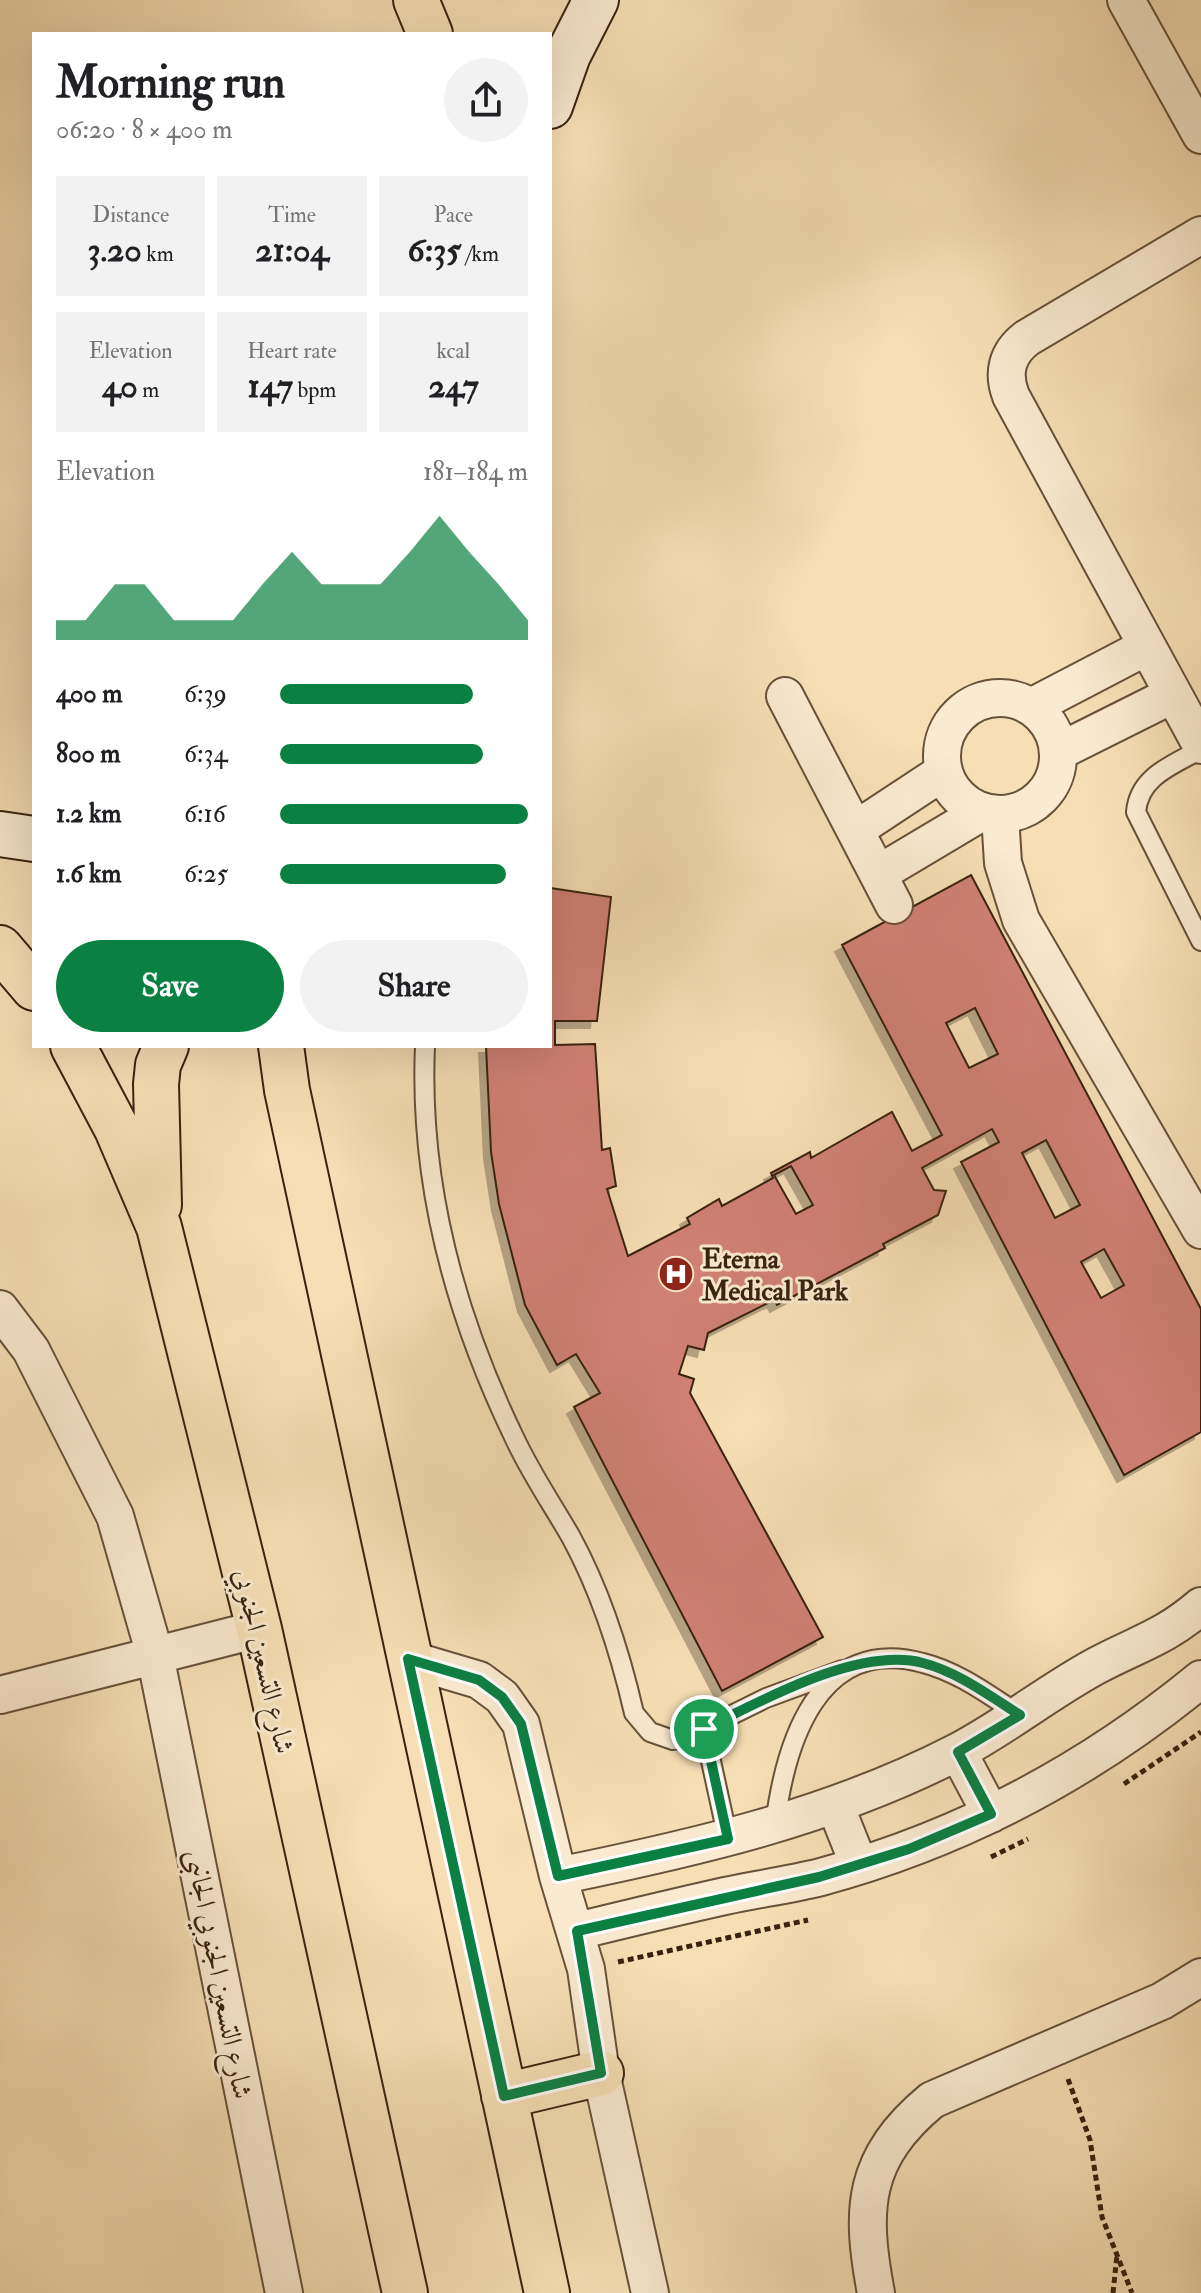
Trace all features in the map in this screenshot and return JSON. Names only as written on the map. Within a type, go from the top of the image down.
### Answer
[{"type":"main road","points":[[416,0],[429,32]]},
{"type":"main road","points":[[0,948],[32,986]]},
{"type":"main road","name":"شارع التسعين الجنوبي","points":[[74,1048],[117,1129],[159,1227],[259,1629],[405,2293]]},
{"type":"main road","points":[[159,1227],[156,1084],[158,1065],[165,1048]]},
{"type":"main road","points":[[281,1048],[408,1659],[547,2293]]},
{"type":"main road","points":[[504,2096],[601,2073]]},
{"type":"street","points":[[552,100],[568,55],[596,0]]},
{"type":"street","points":[[1126,0],[1201,135]]},
{"type":"street","points":[[1201,235],[1027,338],[1017,345],[1007,365],[1011,396],[1201,747]]},
{"type":"street","points":[[1031,707],[1146,647]]},
{"type":"street","points":[[1058,752],[1172,695]]},
{"type":"street","points":[[785,696],[886,890],[991,813],[1030,806],[1043,796],[1052,783],[1058,752],[1054,734],[1031,707],[1001,698],[985,699],[959,714],[943,741],[943,772],[954,792],[991,813],[1021,920],[1201,1230]]},
{"type":"street","points":[[855,830],[943,772]]},
{"type":"street","points":[[0,834],[32,839]]},
{"type":"street","name":"شارع التسعين الجنوبي الجانبى","points":[[0,1309],[31,1350],[115,1516],[155,1655],[284,2293]]},
{"type":"street","points":[[558,1876],[728,1839],[835,1805],[958,1752],[1095,1666],[1171,1632],[1201,1606]]},
{"type":"street","points":[[0,1695],[259,1629]]},
{"type":"street","points":[[408,1659],[479,1680],[502,1697],[521,1724],[558,1876],[577,1931],[601,2073],[650,2293]]},
{"type":"street","points":[[577,1931],[819,1877],[909,1849],[991,1814],[1078,1769],[1156,1716],[1201,1679]]},
{"type":"street","points":[[958,1752],[991,1814]]},
{"type":"street","points":[[835,1805],[859,1865]]},
{"type":"street","points":[[876,2293],[866,2219],[870,2183],[891,2142],[905,2123],[932,2100],[1162,2001],[1201,1977]]},
{"type":"lane","points":[[1201,747],[1150,778],[1137,800],[1136,812],[1201,941]]},
{"type":"lane","points":[[425,1048],[425,1125],[438,1215],[459,1298],[487,1379],[515,1440],[590,1577],[607,1617],[634,1713],[640,1723],[650,1732],[673,1740],[704,1729],[766,1698],[842,1670],[896,1659],[923,1663],[972,1684],[1020,1715]]},
{"type":"lane","points":[[775,1825],[780,1781],[791,1746],[813,1700],[842,1670]]},
{"type":"lane","points":[[704,1729],[728,1839]]},
{"type":"path","points":[[1056,2048],[1090,2140],[1102,2217],[1132,2293]]},
{"type":"path","points":[[1113,2293],[1117,2254]]},
{"type":"building","name":"Eterna Medical Park","points":[[971,875],[1201,1309],[1201,1432],[1124,1475],[961,1162],[999,1142],[992,1129],[922,1168],[934,1190],[946,1191],[938,1215],[883,1244],[885,1248],[777,1305],[774,1300],[708,1333],[704,1350],[688,1346],[679,1374],[694,1379],[690,1393],[823,1637],[722,1691],[574,1407],[600,1393],[576,1354],[557,1365],[525,1305],[499,1204],[491,1152],[486,1048],[552,1048],[552,888],[611,897],[597,1021],[555,1021],[555,1045],[595,1044],[602,1150],[610,1148],[616,1186],[607,1189],[628,1256],[690,1224],[687,1218],[719,1199],[722,1206],[773,1178],[771,1173],[810,1152],[811,1158],[892,1112],[912,1151],[942,1135],[842,945]],"holes":[[[975,1008],[998,1054],[969,1068],[946,1023]],[[1046,1140],[1080,1205],[1055,1218],[1022,1153]],[[791,1166],[813,1205],[796,1214],[774,1175]],[[1104,1249],[1124,1285],[1101,1298],[1081,1262]]]},
{"type":"place","name":"Eterna Medical Park","points":[[676,1274]]},
{"type":"route","points":[[408,1659],[479,1680],[502,1697],[521,1724],[558,1876],[728,1839],[704,1729],[766,1698],[842,1670],[864,1663],[896,1659],[923,1663],[948,1672],[1020,1715],[958,1752],[991,1814],[909,1849],[819,1877],[577,1931],[586,1969],[601,2073],[504,2096],[408,1659]]}]
